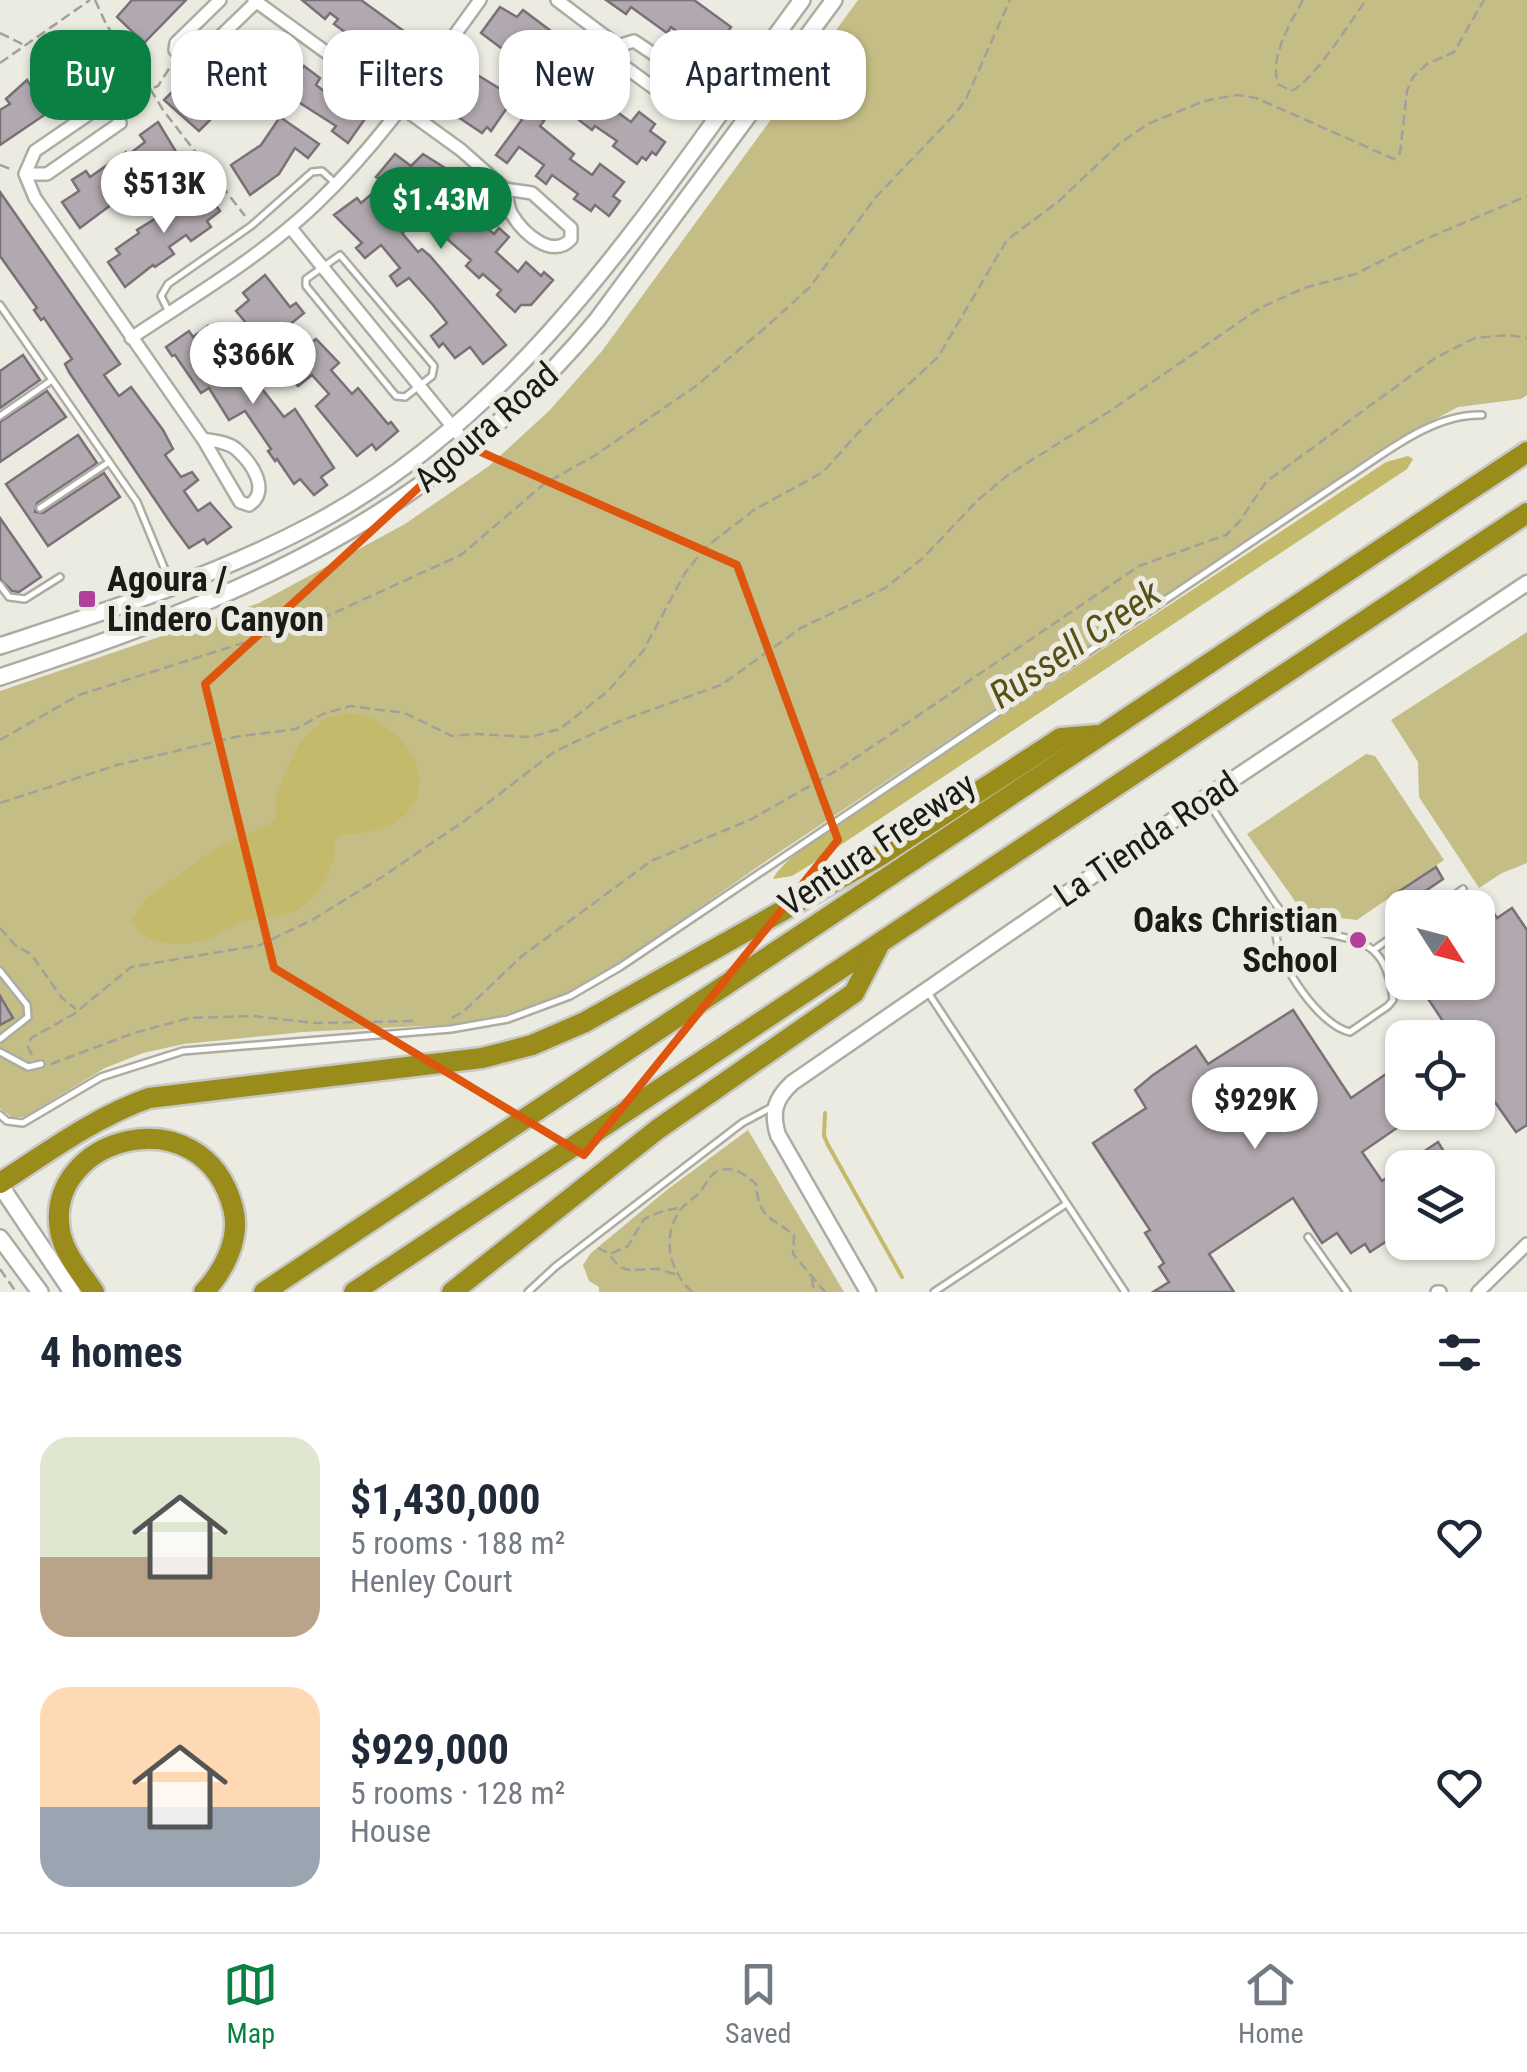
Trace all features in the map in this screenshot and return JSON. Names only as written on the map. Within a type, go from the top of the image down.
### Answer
[{"type":"highway","name":"Ventura Freeway","points":[[264,1292],[1527,452]]},
{"type":"highway","points":[[354,1292],[1527,513]]},
{"type":"highway","points":[[0,1184],[97,1121],[149,1098],[482,1058],[532,1045],[585,1022],[878,857],[1061,738],[1100,734]]},
{"type":"highway","points":[[452,1292],[658,1129],[854,993],[880,943]]},
{"type":"highway","points":[[94,1292],[70,1257],[61,1236],[59,1216],[74,1176],[90,1157],[114,1143],[134,1138],[182,1144],[202,1156],[228,1191],[235,1214],[233,1240],[226,1262],[204,1292]]},
{"type":"main road","name":"Agoura Road","points":[[0,646],[237,562],[314,524],[453,428],[526,360],[586,292],[802,0]]},
{"type":"main road","name":"Agoura Road","points":[[0,678],[182,615],[299,562],[412,492],[469,448],[528,397],[597,320],[834,0]]},
{"type":"main road","points":[[172,588],[182,615]]},
{"type":"main road","points":[[0,1184],[72,1292]]},
{"type":"main road","points":[[0,1238],[40,1292]]},
{"type":"street","points":[[189,30],[220,0]]},
{"type":"street","points":[[458,30],[480,0]]},
{"type":"street","points":[[556,0],[596,30]]},
{"type":"street","points":[[227,30],[256,1],[323,49]]},
{"type":"street","points":[[640,42],[685,75],[682,92],[668,101],[620,64],[618,46],[640,42]]},
{"type":"street","points":[[81,120],[35,152],[25,174],[35,198],[203,439],[240,502],[249,505],[258,499],[258,478],[236,448],[203,439]]},
{"type":"street","points":[[25,174],[46,174],[120,123],[119,120]]},
{"type":"street","points":[[131,338],[290,227],[336,184],[391,120]]},
{"type":"street","points":[[419,120],[505,189],[532,193],[571,228],[571,240],[554,250],[545,245],[510,211],[505,189]]},
{"type":"street","points":[[290,227],[469,448]]},
{"type":"street","name":"La Tienda Road","points":[[774,1106],[792,1082],[926,988],[1527,584]]},
{"type":"street","points":[[774,1106],[778,1135],[868,1292]]},
{"type":"street","points":[[1478,1292],[1527,1244]]},
{"type":"lane","points":[[169,312],[161,296],[168,284],[252,226],[316,169],[336,184]]},
{"type":"lane","points":[[335,256],[345,258],[434,366],[432,376],[421,387],[404,397],[396,396],[306,286],[306,279],[321,266],[335,256]]},
{"type":"lane","points":[[0,305],[137,502],[172,588]]},
{"type":"lane","points":[[0,416],[52,380]]},
{"type":"lane","points":[[0,1115],[7,1121],[23,1123],[101,1078],[183,1051],[476,1026],[544,1009],[620,968],[1413,436],[1461,414],[1482,415]]},
{"type":"lane","points":[[40,508],[109,462]]},
{"type":"lane","points":[[0,585],[8,597],[25,599],[60,576]]},
{"type":"lane","points":[[1205,798],[1280,910],[1318,932],[1375,949],[1391,987],[1392,1000],[1350,1032],[1336,1029],[1304,994],[1284,960],[1276,936],[1280,910]]},
{"type":"lane","points":[[1375,949],[1385,942]]},
{"type":"lane","points":[[0,971],[27,1005],[28,1017],[0,1040]]},
{"type":"lane","points":[[926,988],[1125,1292]]},
{"type":"lane","points":[[0,1052],[28,1067],[41,1064]]},
{"type":"lane","points":[[528,1292],[589,1240],[742,1124],[774,1106]]},
{"type":"lane","points":[[934,1292],[1066,1204]]},
{"type":"lane","points":[[1308,1237],[1347,1292]]},
{"type":"path","points":[[0,63],[92,0],[110,30]]},
{"type":"path","points":[[0,740],[79,695],[286,632],[450,562],[544,484],[594,456],[696,386],[810,287],[876,198],[956,114],[1010,0]]},
{"type":"path","points":[[1303,0],[1287,32],[1275,72],[1278,84],[1291,91],[1313,74],[1366,0]]},
{"type":"path","points":[[0,803],[117,765],[236,737],[296,729],[323,714],[350,706],[405,714],[452,736],[538,736],[560,729],[608,690],[643,651],[685,573],[706,547],[754,510],[804,485],[831,464],[866,424],[938,357],[1007,240],[1059,201],[1118,144],[1182,108],[1237,95],[1256,98],[1394,158],[1400,153],[1407,91],[1413,77],[1427,64],[1454,52],[1484,0]]},
{"type":"path","points":[[0,33],[26,46]]},
{"type":"path","points":[[171,67],[151,92],[252,226]]},
{"type":"path","points":[[416,1021],[190,1018],[134,1033],[56,1063],[41,1064],[32,1056],[28,1041],[79,1010],[132,967],[260,945],[312,920],[455,827],[554,752],[620,721],[722,685],[801,628],[885,588],[1008,475],[1260,308],[1292,292],[1356,274],[1420,241],[1527,196]]},
{"type":"path","points":[[446,1020],[464,1010],[522,956],[655,858],[752,819],[839,769],[1142,564],[1226,536],[1266,482],[1435,358],[1475,338],[1527,338]]},
{"type":"path","points":[[0,928],[15,945],[31,954],[62,998],[79,1010]]},
{"type":"path","points":[[692,1292],[677,1275],[669,1252],[673,1225],[682,1208],[720,1170],[734,1170],[756,1184],[758,1207],[794,1235],[793,1254],[825,1292]]},
{"type":"path","points":[[610,1254],[628,1246],[644,1219],[663,1210],[682,1208]]},
{"type":"path","points":[[589,1240],[623,1269],[658,1269],[677,1275]]},
{"type":"path","points":[[0,1269],[16,1292]]},
{"type":"path","points":[[812,1276],[814,1292]]},
{"type":"highlighted area","points":[[465,445],[737,565],[838,840],[584,1155],[274,968],[205,684]]},
{"type":"shaded area","points":[[858,0],[1527,0],[1527,395],[1458,407],[1412,432],[769,859],[627,958],[583,986],[539,1007],[461,1024],[303,1032],[184,1044],[143,1053],[105,1068],[24,1117],[12,1117],[0,1109],[0,691],[259,603],[405,524],[489,466],[549,411],[602,351],[770,120],[866,120],[866,30],[836,30]]},
{"type":"shaded area","points":[[1408,456],[1413,459],[1407,469],[818,860],[792,876],[773,879],[796,854],[834,826],[1386,462]]},
{"type":"shaded area","points":[[1527,632],[1527,863],[1479,888],[1419,797],[1418,762],[1391,720]]},
{"type":"shaded area","points":[[349,713],[382,724],[408,749],[420,781],[417,798],[406,814],[384,827],[340,835],[335,841],[327,877],[312,898],[292,913],[247,920],[192,943],[169,944],[138,930],[131,921],[144,900],[220,845],[271,824],[283,777],[300,743],[326,718]]},
{"type":"shaded area","points":[[1366,754],[1375,756],[1444,860],[1400,890],[1385,890],[1385,901],[1357,920],[1330,917],[1327,923],[1300,908],[1247,834]]},
{"type":"shaded area","points":[[748,1130],[844,1292],[599,1292],[583,1265],[591,1253]]},
{"type":"building","points":[[132,0],[186,0],[151,36],[151,30],[130,30],[117,17]]},
{"type":"building","points":[[302,0],[361,0],[402,30],[342,30],[334,24],[338,19],[330,13],[325,19]]},
{"type":"building","points":[[606,0],[694,0],[731,27],[663,30],[631,7],[626,14]]},
{"type":"building","points":[[500,7],[517,17],[523,10],[550,30],[499,30],[499,46],[481,33]]},
{"type":"building","points":[[303,68],[320,78],[316,85],[323,90],[323,118],[303,105]]},
{"type":"building","points":[[479,76],[499,88],[499,119],[491,131],[487,127],[482,133],[462,120],[479,120]]},
{"type":"building","points":[[27,80],[30,120],[37,120],[0,145],[0,110],[10,104],[6,99]]},
{"type":"building","points":[[639,112],[655,124],[650,131],[665,142],[656,155],[652,152],[637,164],[613,146],[617,141],[595,126],[592,130],[579,120],[631,122]]},
{"type":"building","points":[[187,120],[210,120],[199,131]]},
{"type":"building","points":[[278,120],[284,120],[319,144],[308,158],[295,148],[279,174],[250,195],[231,165],[261,145]]},
{"type":"building","points":[[327,120],[364,120],[348,143],[332,131],[336,126]]},
{"type":"building","points":[[522,120],[543,120],[540,126],[574,154],[570,159],[592,175],[600,164],[624,182],[613,196],[620,201],[609,216],[595,205],[591,211],[574,199],[578,194],[552,175],[546,184],[536,176],[544,165],[519,147],[507,163],[496,155]]},
{"type":"building","points":[[158,122],[178,155],[80,228],[62,202],[79,191],[72,180],[86,171],[90,177],[126,152],[128,155],[145,142],[140,135]]},
{"type":"building","points":[[395,154],[411,166],[423,154],[450,171],[438,186],[461,205],[466,199],[481,212],[476,219],[494,234],[499,228],[509,237],[496,252],[518,272],[526,262],[541,276],[544,272],[553,280],[531,305],[521,305],[515,312],[497,295],[501,290],[483,274],[479,278],[466,266],[471,260],[438,231],[444,225],[404,198],[392,213],[406,230],[402,233],[418,252],[422,249],[430,256],[506,345],[483,364],[470,347],[455,358],[443,343],[439,347],[431,336],[447,323],[433,305],[409,278],[397,286],[390,276],[400,268],[381,245],[365,258],[356,248],[362,243],[334,215],[357,198],[361,203],[385,183],[376,177]]},
{"type":"building","points":[[200,184],[220,211],[207,221],[211,227],[191,241],[186,235],[169,247],[174,254],[125,287],[108,262],[120,254],[116,249],[139,233],[137,230],[192,196],[189,191]]},
{"type":"building","points":[[0,192],[120,364],[104,375],[119,396],[131,387],[173,449],[165,455],[181,477],[192,472],[198,480],[184,491],[198,511],[210,503],[231,527],[207,544],[204,539],[189,548],[172,525],[69,372],[65,364],[72,359],[34,310],[37,308],[0,256]]},
{"type":"building","points":[[265,275],[290,307],[296,303],[304,313],[288,326],[305,348],[316,339],[339,363],[331,370],[352,394],[358,388],[398,431],[376,450],[372,444],[357,456],[316,406],[329,394],[312,375],[298,386],[272,355],[268,358],[251,341],[256,335],[236,311],[249,300],[243,293]]},
{"type":"building","points":[[208,326],[227,353],[231,350],[253,389],[259,385],[284,417],[295,409],[334,468],[321,477],[327,485],[314,495],[300,479],[294,484],[275,461],[245,411],[229,420],[209,388],[201,393],[166,347],[189,331],[193,337]]},
{"type":"building","points":[[23,355],[40,380],[0,408],[0,371]]},
{"type":"building","points":[[47,391],[66,417],[0,462],[0,422]]},
{"type":"building","points":[[78,435],[97,463],[37,503],[35,512],[43,513],[104,473],[120,497],[48,546],[6,484]]},
{"type":"building","points":[[0,518],[41,577],[19,592],[12,591],[0,579]]},
{"type":"building","points":[[1436,867],[1443,879],[1427,890],[1401,890]]},
{"type":"building","name":"Oaks Christian School","points":[[1512,908],[1527,930],[1527,1125],[1516,1132],[1495,1102],[1495,1020],[1442,1020],[1429,1000],[1495,1000],[1495,915],[1497,918]]},
{"type":"building","points":[[0,996],[13,1018],[0,1025]]},
{"type":"building","points":[[1293,1010],[1351,1098],[1385,1075],[1385,1130],[1394,1130],[1362,1152],[1382,1181],[1385,1179],[1385,1242],[1370,1252],[1365,1244],[1351,1253],[1337,1233],[1322,1243],[1293,1198],[1209,1254],[1234,1292],[1153,1292],[1169,1282],[1159,1267],[1164,1263],[1145,1233],[1150,1230],[1093,1143],[1146,1108],[1135,1090],[1153,1075],[1196,1046],[1208,1064]]},
{"type":"building","points":[[1438,1142],[1443,1150],[1426,1150]]},
{"type":"waterway","points":[[825,1113],[824,1136],[828,1145],[902,1277]]},
{"type":"place","name":"Agoura / Lindero Canyon","points":[[87,599]]},
{"type":"place","name":"Oaks Christian School","points":[[1358,940]]},
{"type":"water label","name":"Russell Creek","points":[[1075,644]]}]
